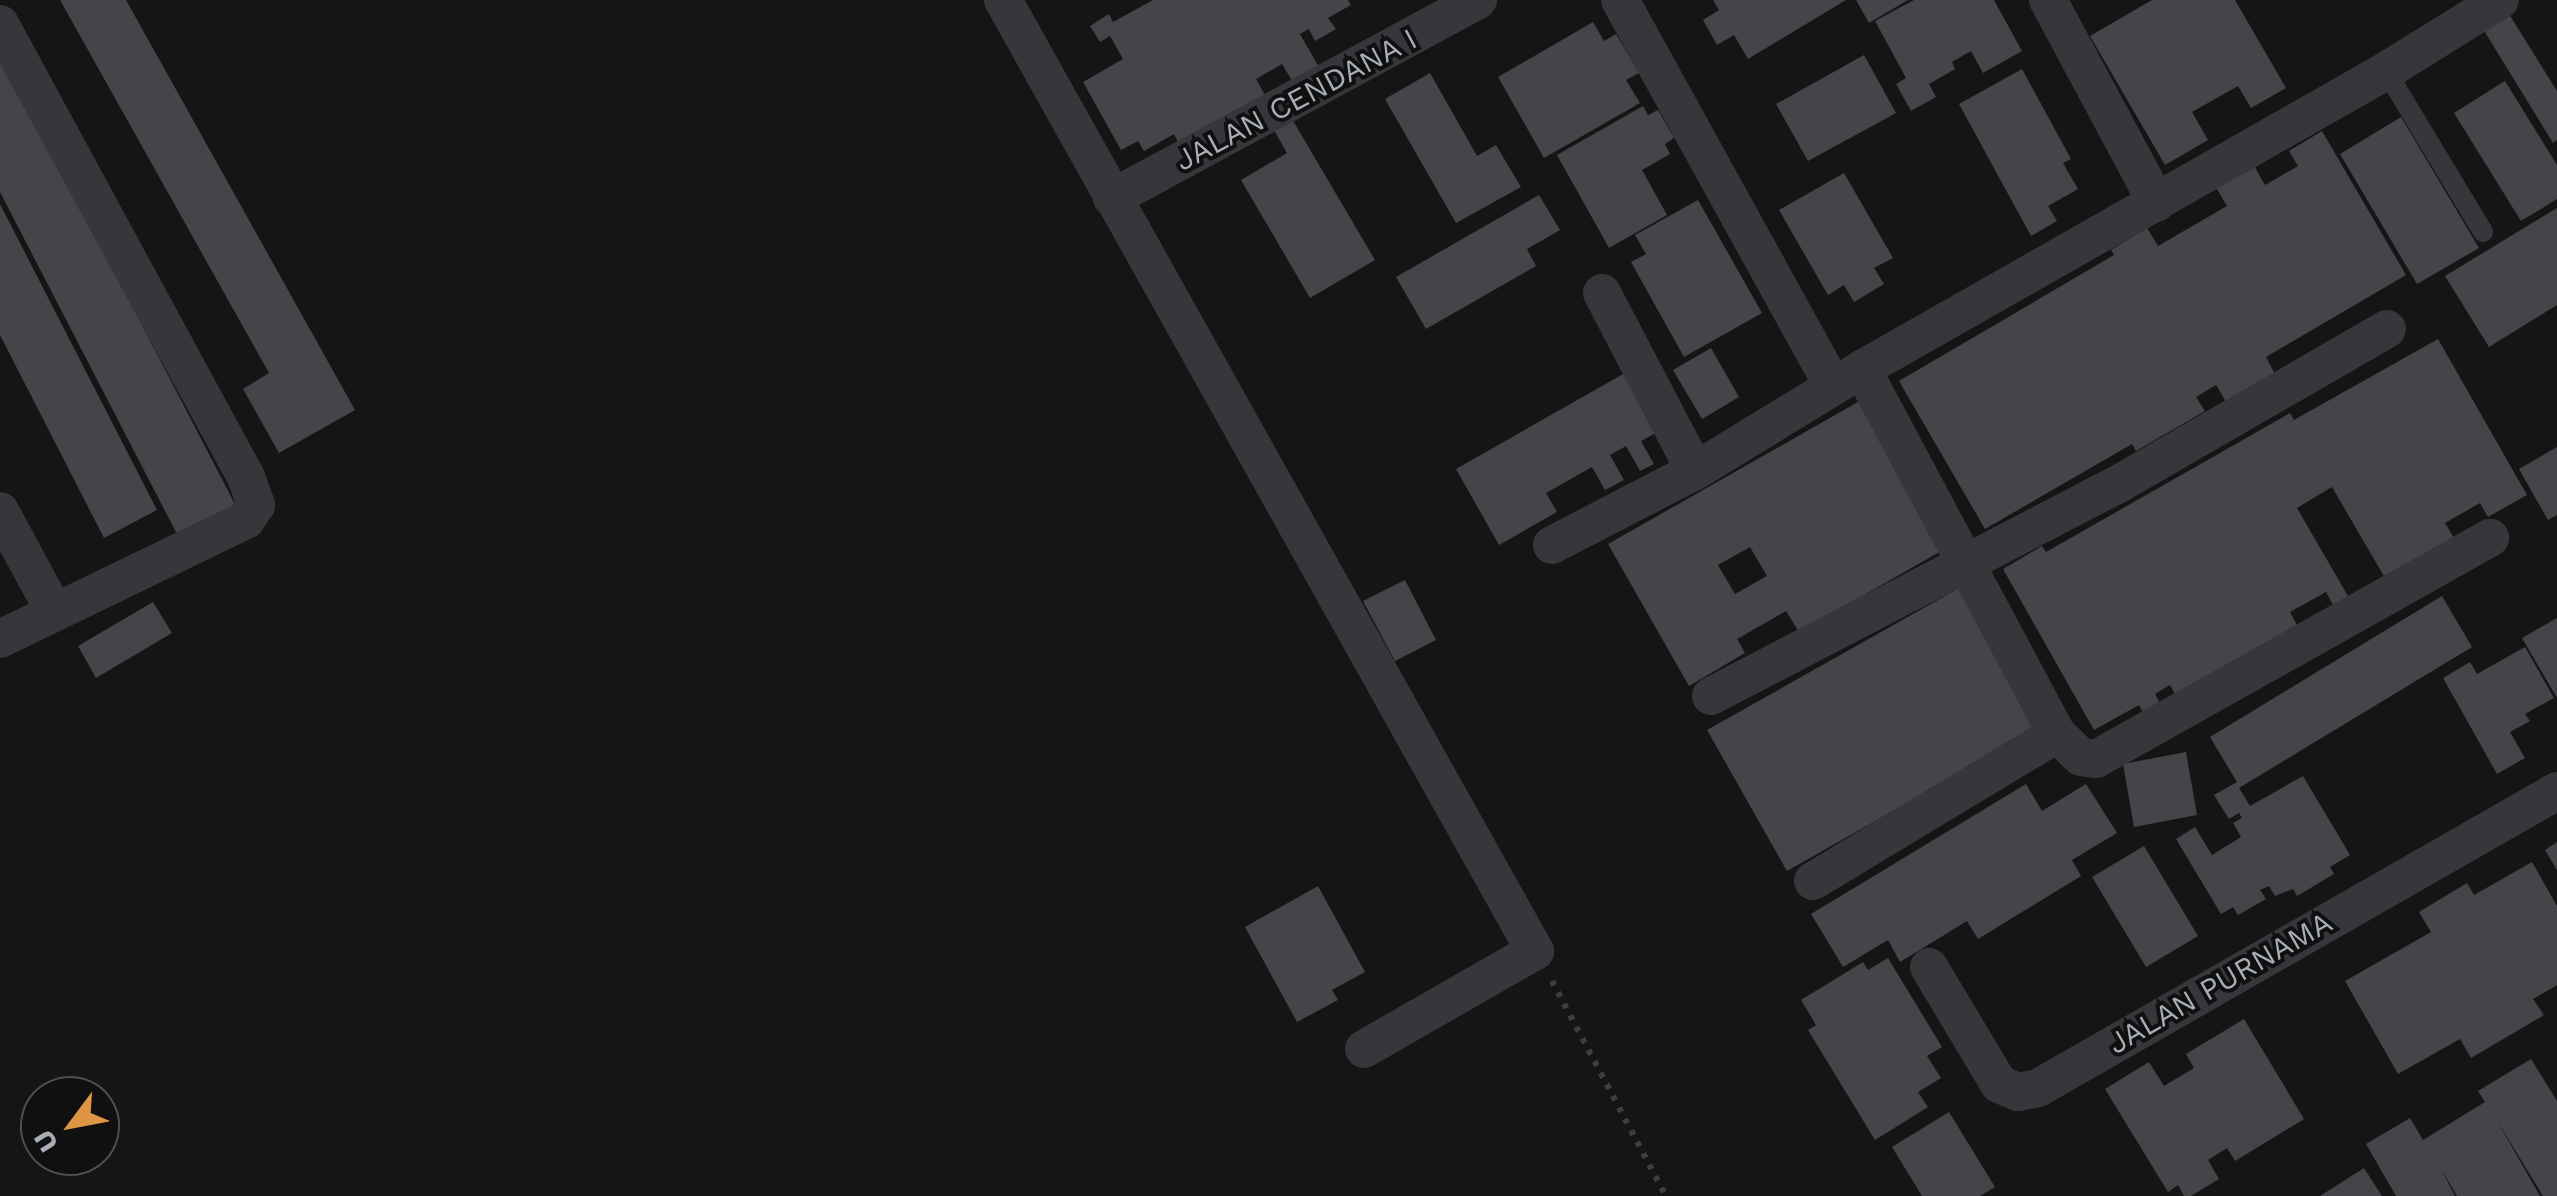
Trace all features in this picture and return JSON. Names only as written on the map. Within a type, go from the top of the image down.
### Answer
[{"type":"street","points":[[1003,0],[1535,951],[1364,1049]]},
{"type":"street","name":"JALAN CENDANA I","points":[[1112,198],[1478,0]]},
{"type":"street","points":[[1620,0],[1848,378],[1967,560],[2058,734],[2074,753],[2096,759],[2490,538]]},
{"type":"street","points":[[2048,0],[2157,203]]},
{"type":"street","points":[[1552,545],[1695,470],[1848,378],[2386,71],[2500,0]]},
{"type":"street","points":[[0,24],[246,478],[256,505],[246,520],[0,639]]},
{"type":"street","points":[[1602,293],[1695,470]]},
{"type":"street","points":[[1711,696],[2115,486],[2387,329]]},
{"type":"street","points":[[0,511],[54,611]]},
{"type":"street","points":[[1812,882],[2058,734]]},
{"type":"street","name":"JALAN PURNAMA","points":[[1929,967],[1999,1084],[2018,1092],[2038,1088],[2557,791]]},
{"type":"lane","points":[[2386,71],[2483,232]]},
{"type":"path","points":[[1535,951],[1666,1196]]},
{"type":"building","points":[[60,0],[126,0],[355,410],[279,453],[243,389],[269,373]]},
{"type":"building","points":[[1153,0],[1348,0],[1351,5],[1328,18],[1336,29],[1315,41],[1309,29],[1300,34],[1320,69],[1294,84],[1282,64],[1256,79],[1265,95],[1179,144],[1174,134],[1144,151],[1138,141],[1121,150],[1083,82],[1123,59],[1110,36],[1100,42],[1090,26],[1109,14],[1113,22]]},
{"type":"building","points":[[1713,0],[1846,0],[1748,59],[1734,35],[1717,45],[1703,20],[1719,10]]},
{"type":"building","points":[[1856,0],[1908,0],[1869,23]]},
{"type":"building","points":[[1914,0],[1994,0],[2022,51],[1983,73],[1971,51],[1952,62],[1955,69],[1929,84],[1936,97],[1911,111],[1896,84],[1906,78],[1875,21]]},
{"type":"building","points":[[2152,0],[2235,0],[2286,88],[2251,108],[2238,86],[2192,112],[2208,140],[2165,165],[2090,36]]},
{"type":"building","points":[[2509,14],[2557,91],[2557,140],[2553,143],[2483,29]]},
{"type":"building","points":[[1593,22],[1604,41],[1616,34],[1639,73],[1626,80],[1640,103],[1544,158],[1498,77]]},
{"type":"building","points":[[0,52],[236,506],[178,536],[0,192]]},
{"type":"building","points":[[1864,55],[1896,113],[1808,161],[1776,104]]},
{"type":"building","points":[[2022,69],[2071,159],[2063,163],[2078,189],[2048,206],[2057,221],[2031,236],[1959,104]]},
{"type":"building","points":[[1430,73],[1477,156],[1496,145],[1521,187],[1456,223],[1385,99]]},
{"type":"building","points":[[2505,81],[2557,165],[2557,199],[2521,221],[2454,113]]},
{"type":"building","points":[[1643,106],[1648,115],[1658,110],[1674,138],[1665,144],[1670,154],[1642,170],[1667,215],[1609,248],[1557,155]]},
{"type":"building","points":[[2401,117],[2479,248],[2417,284],[2340,154]]},
{"type":"building","points":[[1292,119],[1375,260],[1310,298],[1241,180],[1287,153],[1274,130]]},
{"type":"building","points":[[2322,131],[2406,275],[2266,357],[2276,376],[2228,405],[2216,385],[2196,397],[2205,411],[2136,451],[2132,444],[1985,529],[1899,381],[2114,255],[2111,250],[2147,228],[2158,246],[2227,206],[2215,186],[2253,164],[2265,185],[2298,166],[2289,151]]},
{"type":"building","points":[[1844,173],[1893,258],[1874,268],[1884,284],[1854,302],[1844,285],[1828,295],[1779,210]]},
{"type":"building","points":[[1539,195],[1560,230],[1527,249],[1536,266],[1426,329],[1396,277]]},
{"type":"building","points":[[1698,200],[1762,313],[1684,357],[1631,262],[1646,254],[1635,235]]},
{"type":"building","points":[[0,204],[157,510],[104,538],[0,335]]},
{"type":"building","points":[[2557,208],[2557,305],[2489,347],[2445,276]]},
{"type":"building","points":[[2438,339],[2527,495],[2488,517],[2480,503],[2445,523],[2454,538],[2385,578],[2332,487],[2297,508],[2352,603],[2337,612],[2326,592],[2290,612],[2299,629],[2177,698],[2170,685],[2155,694],[2164,710],[2147,720],[2139,705],[2094,730],[2003,569],[2042,546],[2046,552],[2290,413],[2294,420]]},
{"type":"building","points":[[1711,348],[1739,397],[1702,419],[1673,370]]},
{"type":"building","points":[[1632,369],[1665,428],[1641,441],[1654,464],[1640,471],[1626,446],[1610,455],[1624,480],[1605,490],[1592,467],[1546,493],[1557,512],[1499,545],[1456,469]]},
{"type":"building","points":[[1865,398],[1950,546],[1799,632],[1786,611],[1737,639],[1745,653],[1689,686],[1608,544]],"holes":[[[1750,547],[1767,576],[1735,594],[1718,565]]]},
{"type":"building","points":[[2557,447],[2557,515],[2548,520],[2519,469]]},
{"type":"building","points":[[1405,580],[1436,640],[1395,661],[1363,601]]},
{"type":"building","points":[[1968,583],[2047,724],[1787,871],[1707,730]]},
{"type":"building","points":[[2442,596],[2472,647],[2239,788],[2250,806],[2303,776],[2350,855],[2330,867],[2334,874],[2297,896],[2293,889],[2275,896],[2269,886],[2260,890],[2266,899],[2238,915],[2233,907],[2221,914],[2176,839],[2195,827],[2212,855],[2241,837],[2233,823],[2242,818],[2239,813],[2229,819],[2214,795],[2237,782],[2210,737]]},
{"type":"building","points":[[153,602],[172,633],[96,678],[78,646]]},
{"type":"building","points":[[2557,618],[2557,698],[2522,638]]},
{"type":"building","points":[[2525,647],[2554,698],[2525,714],[2530,721],[2510,732],[2525,758],[2497,774],[2443,678],[2470,662],[2477,674]]},
{"type":"building","points":[[2186,752],[2197,815],[2134,827],[2123,764]]},
{"type":"building","points":[[2026,784],[2042,811],[2086,784],[2117,833],[2072,860],[2081,876],[1978,939],[1967,921],[1900,962],[1888,940],[1843,967],[1811,914]]},
{"type":"building","points":[[2557,842],[2557,870],[2545,850]]},
{"type":"building","points":[[2144,846],[2198,936],[2146,967],[2092,877]]},
{"type":"building","points":[[2532,862],[2557,906],[2557,985],[2533,999],[2544,1015],[2471,1058],[2460,1039],[2398,1074],[2345,981],[2431,932],[2419,912],[2467,883],[2474,895]]},
{"type":"building","points":[[1318,886],[1365,972],[1332,990],[1338,1000],[1297,1022],[1245,927]]},
{"type":"building","points":[[1888,958],[1942,1047],[1927,1056],[1941,1078],[1918,1092],[1928,1107],[1875,1140],[1808,1030],[1816,1025],[1801,1000],[1863,962],[1868,970]]},
{"type":"building","points":[[2244,1019],[2304,1119],[2235,1161],[2227,1148],[2208,1160],[2219,1179],[2191,1196],[2184,1196],[2178,1185],[2168,1192],[2105,1089],[2149,1062],[2164,1086],[2194,1068],[2186,1054]]},
{"type":"building","points":[[2531,1059],[2557,1101],[2557,1196],[2543,1196],[2496,1119],[2540,1196],[2457,1196],[2440,1167],[2455,1196],[2396,1196],[2366,1144],[2410,1118],[2423,1140],[2485,1102],[2478,1091]]},
{"type":"building","points":[[1949,1112],[1995,1187],[1980,1196],[1922,1196],[1892,1147]]},
{"type":"building","points":[[2364,1168],[2382,1196],[2320,1196]]}]
